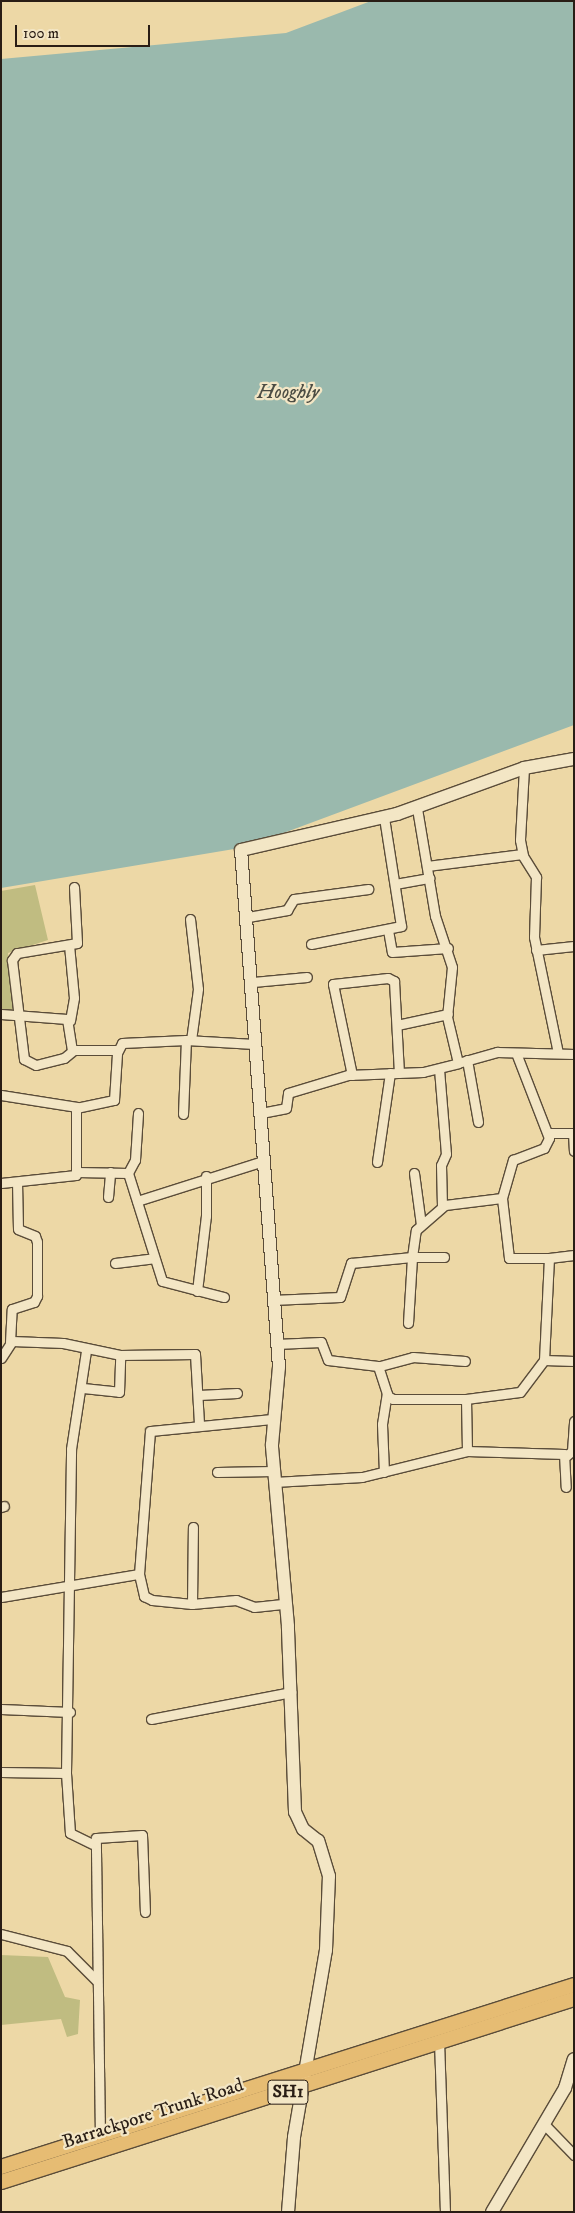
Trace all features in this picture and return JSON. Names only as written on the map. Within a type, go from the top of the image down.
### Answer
[{"type":"main road","name":"Barrackpore Trunk Road","points":[[1,2167],[574,1985]]},
{"type":"main road","name":"Barrackpore Trunk Road","points":[[1,2182],[305,2087],[439,2041],[574,1999]]},
{"type":"street","points":[[288,2212],[294,2136],[305,2087],[306,2070],[326,1950],[329,1876],[318,1841],[303,1828],[295,1812],[291,1692],[274,1476],[272,1419],[279,1367],[272,1300],[261,1113],[254,1044],[253,982],[243,848],[384,817],[417,808],[524,768],[574,759]]},
{"type":"street","points":[[524,768],[522,854],[538,888],[536,950],[558,1053]]},
{"type":"street","points":[[417,808],[435,916],[448,948],[453,984],[448,1014],[458,1063]]},
{"type":"street","points":[[310,944],[401,926],[384,817]]},
{"type":"street","points":[[427,866],[522,854]]},
{"type":"street","points":[[395,884],[429,878]]},
{"type":"street","points":[[74,887],[78,940],[69,945],[14,956],[18,1015],[28,1063],[64,1058],[74,1050],[118,1050],[129,1041],[188,1040],[254,1044]]},
{"type":"street","points":[[248,917],[287,910],[294,899],[368,889]]},
{"type":"street","points":[[183,1114],[188,1040],[198,989],[190,919]]},
{"type":"street","points":[[388,930],[392,952],[448,948]]},
{"type":"street","points":[[69,945],[74,998],[70,1021],[74,1050]]},
{"type":"street","points":[[536,950],[574,946]]},
{"type":"street","points":[[253,982],[307,977]]},
{"type":"street","points":[[352,1074],[333,984],[391,978],[397,1025],[400,1073]]},
{"type":"street","points":[[1,1014],[70,1021]]},
{"type":"street","points":[[397,1025],[448,1014]]},
{"type":"street","points":[[1,1095],[77,1107],[114,1100],[118,1050]]},
{"type":"street","points":[[516,1052],[550,1133],[544,1148],[511,1162],[502,1198],[509,1258],[549,1258],[574,1255]]},
{"type":"street","points":[[261,1113],[286,1108],[288,1093],[352,1074],[400,1073],[439,1069],[467,1060],[516,1052],[574,1054]]},
{"type":"street","points":[[467,1060],[478,1122]]},
{"type":"street","points":[[439,1069],[446,1154],[441,1165],[442,1207]]},
{"type":"street","points":[[377,1162],[390,1073]]},
{"type":"street","points":[[77,1107],[77,1172]]},
{"type":"street","points":[[138,1113],[135,1160],[128,1173],[163,1282],[224,1298]]},
{"type":"street","points":[[550,1133],[573,1133],[574,1151]]},
{"type":"street","points":[[138,1201],[171,1193],[206,1176],[263,1162]]},
{"type":"street","points":[[1,1183],[70,1177],[77,1172],[128,1173]]},
{"type":"street","points":[[108,1196],[110,1172]]},
{"type":"street","points":[[414,1173],[421,1225]]},
{"type":"street","points":[[197,1291],[206,1216],[206,1176]]},
{"type":"street","points":[[1,1358],[10,1342],[12,1309],[33,1303],[37,1296],[37,1242],[35,1236],[18,1229],[17,1183]]},
{"type":"street","points":[[408,1323],[413,1237],[421,1225],[442,1207],[502,1198]]},
{"type":"street","points":[[272,1300],[338,1298],[354,1262],[412,1257],[444,1257]]},
{"type":"street","points":[[115,1263],[154,1258]]},
{"type":"street","points":[[387,1393],[393,1399],[466,1399],[518,1393],[544,1360],[549,1258]]},
{"type":"street","points":[[10,1342],[63,1343],[86,1351],[120,1355],[195,1354],[199,1395],[199,1423]]},
{"type":"street","points":[[276,1344],[321,1342],[328,1360],[380,1366],[413,1357],[465,1361]]},
{"type":"street","points":[[86,1351],[83,1388],[71,1449],[70,1712],[66,1773],[70,1832],[93,1844]]},
{"type":"street","points":[[83,1388],[119,1392],[120,1355]]},
{"type":"street","points":[[544,1360],[574,1361]]},
{"type":"street","points":[[380,1366],[387,1393],[382,1424],[384,1472]]},
{"type":"street","points":[[199,1395],[237,1393]]},
{"type":"street","points":[[466,1399],[467,1451]]},
{"type":"street","points":[[272,1419],[199,1423],[157,1428],[148,1434],[140,1574],[144,1596],[192,1604],[224,1600],[254,1607],[285,1604]]},
{"type":"street","points":[[217,1472],[274,1476],[384,1472],[467,1451],[566,1456],[572,1451],[574,1421]]},
{"type":"street","points":[[566,1456],[566,1487]]},
{"type":"street","points":[[192,1604],[193,1527]]},
{"type":"street","points":[[1,1597],[71,1589],[140,1574]]},
{"type":"street","points":[[151,1719],[291,1692]]},
{"type":"street","points":[[1,1709],[70,1712]]},
{"type":"street","points":[[1,1772],[66,1773]]},
{"type":"street","points":[[100,2137],[97,1981],[100,1927],[93,1844],[96,1838],[142,1835],[145,1912]]},
{"type":"street","points":[[1,1934],[67,1951],[97,1981]]},
{"type":"street","points":[[439,2041],[445,2212]]},
{"type":"street","points":[[492,2212],[565,2088],[574,2059]]},
{"type":"street","points":[[543,2123],[574,2154]]},
{"type":"shaded area","points":[[35,885],[48,940],[8,953],[16,1013],[1,1013],[1,891]]},
{"type":"shaded area","points":[[1,1955],[48,1957],[65,1997],[80,2000],[78,2034],[67,2037],[61,2019],[1,2025]]},
{"type":"water","name":"Hooghly","points":[[371,1],[574,1],[574,725],[246,847],[1,888],[1,59],[286,33]]}]
